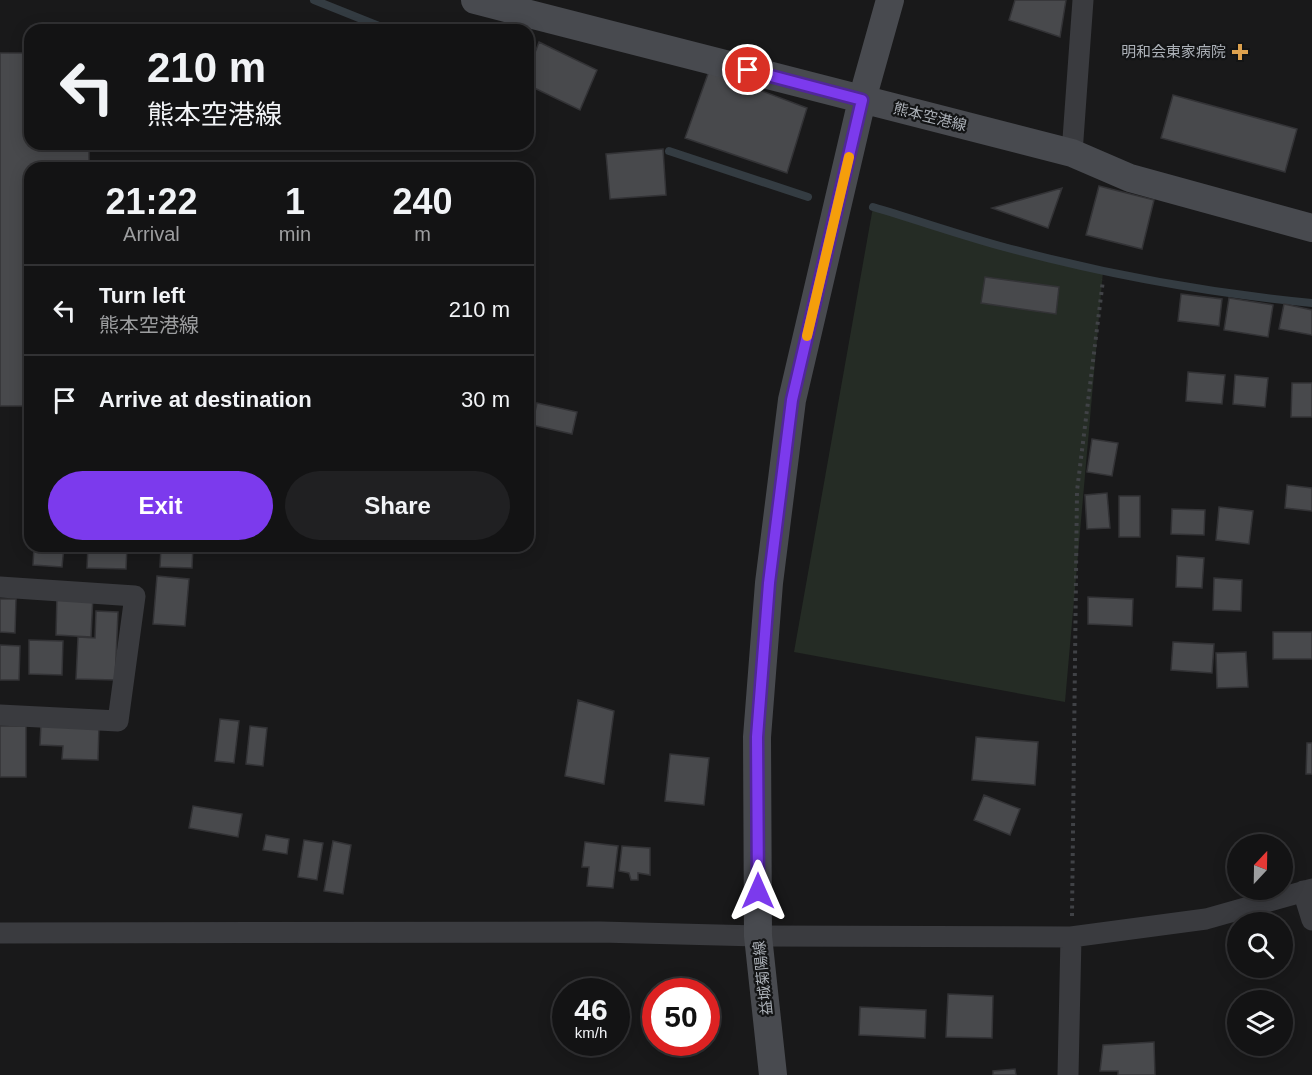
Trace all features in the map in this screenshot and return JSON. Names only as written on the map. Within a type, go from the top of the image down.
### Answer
[{"type":"main road","name":"熊本空港線","points":[[475,0],[864,94],[1072,153],[1130,178],[1312,228]]},
{"type":"main road","name":"益城菊陽線","points":[[773,1075],[758,936],[757,737],[769,583],[792,400],[864,94],[890,0]]},
{"type":"street","points":[[1072,153],[1083,0]]},
{"type":"street","points":[[0,587],[135,596],[118,721],[0,715]]},
{"type":"street","points":[[0,933],[600,932],[758,936],[1071,937],[1206,919],[1308,890],[1312,920]]},
{"type":"street","points":[[1068,1075],[1071,937]]},
{"type":"path","points":[[1071,937],[1077,491],[1103,280]]},
{"type":"shaded area","points":[[873,207],[1103,271],[1065,702],[794,652]]},
{"type":"building","points":[[1015,0],[1066,0],[1060,37],[1009,20]]},
{"type":"building","points":[[539,42],[597,70],[580,110],[534,88],[534,55]]},
{"type":"building","points":[[0,53],[24,53],[24,150],[89,150],[89,162],[24,162],[24,406],[0,406]]},
{"type":"building","points":[[709,71],[807,108],[787,173],[685,138]]},
{"type":"building","points":[[1173,95],[1297,129],[1285,172],[1161,138]]},
{"type":"building","points":[[663,149],[666,195],[610,199],[606,154]]},
{"type":"building","points":[[1099,186],[1154,200],[1142,249],[1086,235]]},
{"type":"building","points":[[1062,188],[1048,228],[992,208]]},
{"type":"building","points":[[985,277],[1059,287],[1056,314],[981,303]]},
{"type":"building","points":[[1181,294],[1222,299],[1219,326],[1178,321]]},
{"type":"building","points":[[1229,298],[1273,305],[1268,337],[1224,330]]},
{"type":"building","points":[[1284,304],[1312,310],[1312,335],[1279,329]]},
{"type":"building","points":[[1188,372],[1225,375],[1222,404],[1186,401]]},
{"type":"building","points":[[1235,375],[1268,378],[1265,407],[1233,404]]},
{"type":"building","points":[[1292,383],[1312,383],[1312,417],[1291,417]]},
{"type":"building","points":[[537,403],[577,412],[572,434],[534,425]]},
{"type":"building","points":[[1092,439],[1118,443],[1112,476],[1087,472]]},
{"type":"building","points":[[1287,485],[1312,488],[1312,511],[1285,508]]},
{"type":"building","points":[[1107,493],[1110,528],[1087,529],[1085,495]]},
{"type":"building","points":[[1119,496],[1140,496],[1140,537],[1119,537]]},
{"type":"building","points":[[1219,507],[1253,511],[1249,544],[1216,540]]},
{"type":"building","points":[[1172,509],[1205,510],[1204,535],[1171,534]]},
{"type":"building","points":[[34,552],[63,552],[62,567],[33,565]]},
{"type":"building","points":[[88,552],[127,552],[126,569],[87,568]]},
{"type":"building","points":[[161,552],[193,552],[192,568],[160,567]]},
{"type":"building","points":[[1177,556],[1204,558],[1202,588],[1176,587]]},
{"type":"building","points":[[157,576],[189,579],[185,626],[153,624]]},
{"type":"building","points":[[1214,578],[1242,580],[1241,611],[1213,610]]},
{"type":"building","points":[[57,594],[93,595],[91,637],[56,635]]},
{"type":"building","points":[[1088,597],[1133,599],[1132,626],[1088,624]]},
{"type":"building","points":[[0,599],[16,599],[15,633],[0,632]]},
{"type":"building","points":[[96,611],[118,612],[115,680],[76,679],[78,637],[95,638]]},
{"type":"building","points":[[1273,632],[1312,632],[1312,659],[1273,659]]},
{"type":"building","points":[[29,640],[63,641],[62,675],[29,674]]},
{"type":"building","points":[[1173,642],[1214,644],[1212,673],[1171,670]]},
{"type":"building","points":[[0,645],[20,646],[19,680],[0,680]]},
{"type":"building","points":[[1246,652],[1248,687],[1217,688],[1216,653]]},
{"type":"building","points":[[578,700],[614,711],[604,784],[565,776]]},
{"type":"building","points":[[220,719],[239,721],[234,763],[215,761]]},
{"type":"building","points":[[41,723],[99,725],[98,760],[62,759],[63,746],[40,745]]},
{"type":"building","points":[[0,726],[26,726],[26,777],[0,777]]},
{"type":"building","points":[[250,726],[267,728],[263,766],[246,764]]},
{"type":"building","points":[[976,737],[1038,742],[1035,785],[972,780]]},
{"type":"building","points":[[1307,743],[1312,743],[1312,774],[1306,774]]},
{"type":"building","points":[[670,754],[709,758],[704,805],[665,801]]},
{"type":"building","points":[[984,795],[1020,809],[1010,835],[974,820]]},
{"type":"building","points":[[193,806],[242,814],[238,837],[189,828]]},
{"type":"building","points":[[266,835],[289,839],[287,854],[263,850]]},
{"type":"building","points":[[304,840],[323,843],[317,880],[298,877]]},
{"type":"building","points":[[333,841],[351,845],[343,894],[324,891]]},
{"type":"building","points":[[585,842],[618,846],[613,888],[587,886],[589,867],[582,867]]},
{"type":"building","points":[[622,846],[650,848],[650,875],[638,873],[638,880],[631,880],[629,873],[619,871]]},
{"type":"building","points":[[948,994],[993,996],[992,1038],[946,1037]]},
{"type":"building","points":[[860,1007],[926,1010],[925,1038],[859,1035]]},
{"type":"building","points":[[1154,1042],[1155,1075],[1118,1075],[1118,1071],[1100,1071],[1103,1045]]},
{"type":"building","points":[[1015,1069],[1016,1075],[993,1075],[993,1071]]},
{"type":"waterway","points":[[314,0],[374,24]]},
{"type":"waterway","points":[[669,151],[808,197]]},
{"type":"waterway","points":[[873,207],[988,242],[1080,266],[1195,288],[1312,303]]},
{"type":"slow traffic","points":[[807,336],[849,157]]},
{"type":"place","name":"明和会東家病院","points":[[1240,52]]},
{"type":"route","points":[[748,70],[862,100],[792,400],[769,583],[757,737],[758,891]]}]
